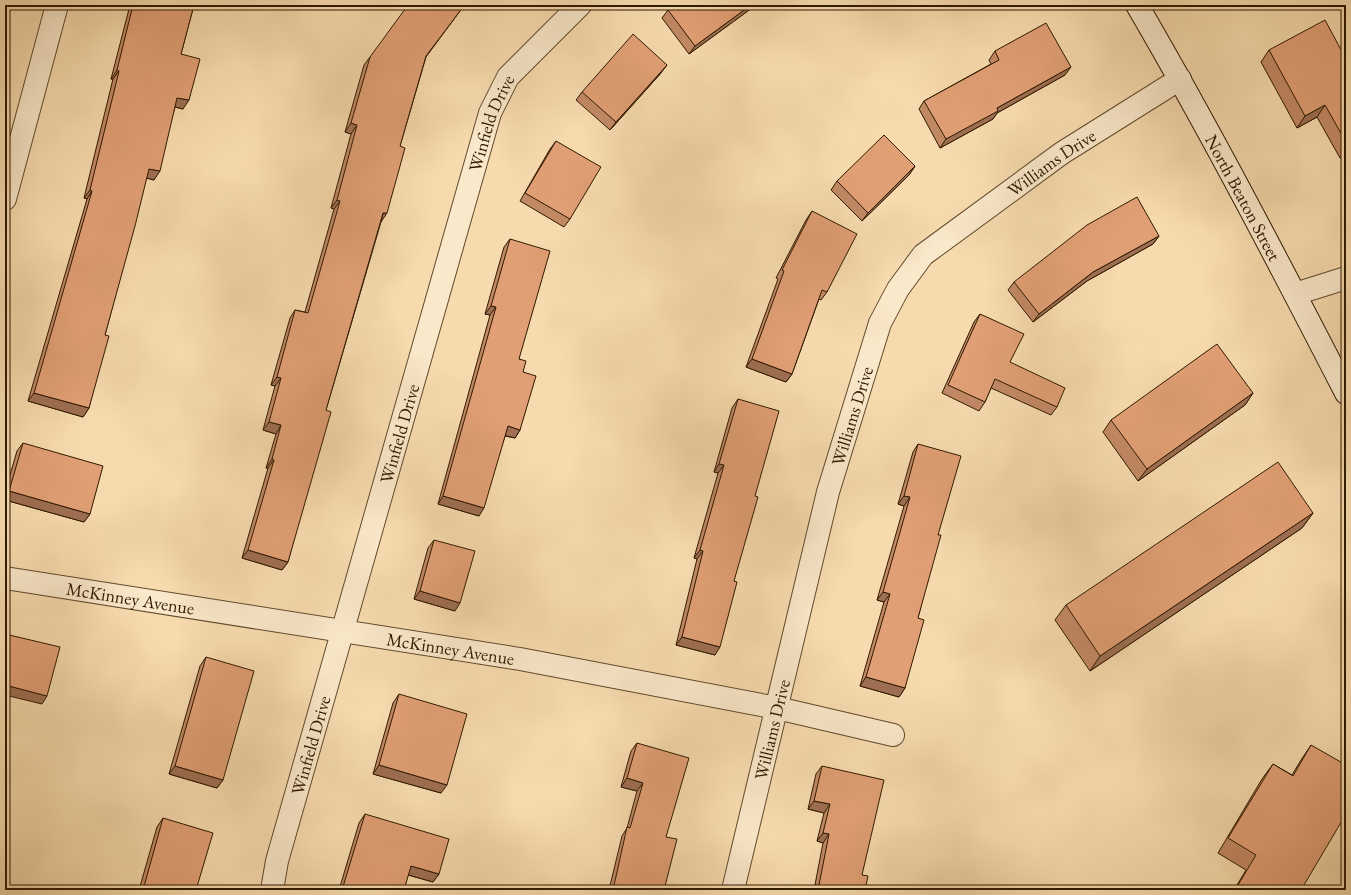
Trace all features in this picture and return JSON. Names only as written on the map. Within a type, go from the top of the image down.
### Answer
[{"type":"street","points":[[5,199],[57,5]]},
{"type":"street","name":"Winfield Drive","points":[[272,890],[277,861],[490,113],[508,77],[580,5]]},
{"type":"street","name":"North Beaton Street","points":[[1137,5],[1180,79],[1346,393]]},
{"type":"street","name":"Williams Drive","points":[[733,890],[828,492],[880,323],[898,289],[923,255],[1062,153],[1180,79]]},
{"type":"street","points":[[1295,294],[1346,278]]},
{"type":"street","name":"McKinney Avenue","points":[[5,578],[520,659],[777,708],[893,735]]},
{"type":"building","points":[[133,5],[194,5],[181,54],[200,59],[189,100],[177,98],[160,171],[149,169],[105,335],[109,336],[89,408],[34,393],[92,191],[90,190],[119,71],[117,70]]},
{"type":"building","points":[[408,5],[461,5],[463,7],[426,56],[400,146],[405,148],[387,213],[383,213],[326,410],[331,412],[288,562],[248,550],[274,460],[272,459],[281,425],[269,422],[281,378],[277,377],[295,310],[308,313],[340,201],[337,200],[357,125],[351,123],[370,57]]},
{"type":"building","points":[[675,5],[751,5],[695,46],[668,10]]},
{"type":"building","points":[[1325,20],[1346,59],[1346,142],[1325,105],[1305,116],[1269,50]]},
{"type":"building","points":[[1046,23],[1071,67],[997,108],[998,111],[946,139],[924,101],[999,60],[995,51]]},
{"type":"building","points":[[633,34],[667,65],[616,122],[582,92]]},
{"type":"building","points":[[884,135],[915,166],[868,213],[837,181]]},
{"type":"building","points":[[556,141],[601,167],[570,219],[525,193]]},
{"type":"building","points":[[1137,197],[1159,236],[1093,272],[1039,314],[1014,282],[1087,225]]},
{"type":"building","points":[[812,211],[857,234],[827,292],[822,290],[792,374],[752,359],[784,271],[782,270]]},
{"type":"building","points":[[510,239],[550,251],[519,359],[526,361],[523,372],[536,376],[520,430],[508,426],[484,508],[443,496],[496,307],[491,306]]},
{"type":"building","points":[[980,314],[1024,334],[1010,362],[1065,388],[1057,407],[995,379],[985,402],[948,385]]},
{"type":"building","points":[[1217,344],[1253,393],[1147,469],[1111,420]]},
{"type":"building","points":[[738,399],[779,411],[755,496],[758,497],[734,581],[737,582],[720,647],[682,637],[703,551],[700,550],[724,465],[719,464]]},
{"type":"building","points":[[23,443],[103,466],[90,514],[9,491]]},
{"type":"building","points":[[918,444],[961,456],[938,535],[941,535],[918,618],[924,620],[905,688],[866,677],[890,594],[883,592],[910,497],[904,496]]},
{"type":"building","points":[[1278,462],[1313,513],[1100,656],[1066,605]]},
{"type":"building","points":[[434,540],[475,551],[460,603],[420,591]]},
{"type":"building","points":[[5,634],[60,647],[47,696],[5,685]]},
{"type":"building","points":[[206,657],[254,671],[223,780],[175,766]]},
{"type":"building","points":[[399,694],[467,714],[447,785],[379,765]]},
{"type":"building","points":[[637,743],[689,758],[666,837],[677,839],[664,890],[613,890],[627,827],[630,828],[643,783],[627,778]]},
{"type":"building","points":[[1311,745],[1346,765],[1346,814],[1301,890],[1246,890],[1238,885],[1256,855],[1228,838],[1273,764],[1293,776]]},
{"type":"building","points":[[822,766],[884,780],[862,875],[868,876],[865,890],[818,890],[829,834],[823,833],[830,804],[814,801]]},
{"type":"building","points":[[365,814],[449,839],[439,874],[411,866],[404,890],[342,890]]},
{"type":"building","points":[[163,818],[213,833],[196,890],[143,890]]}]
